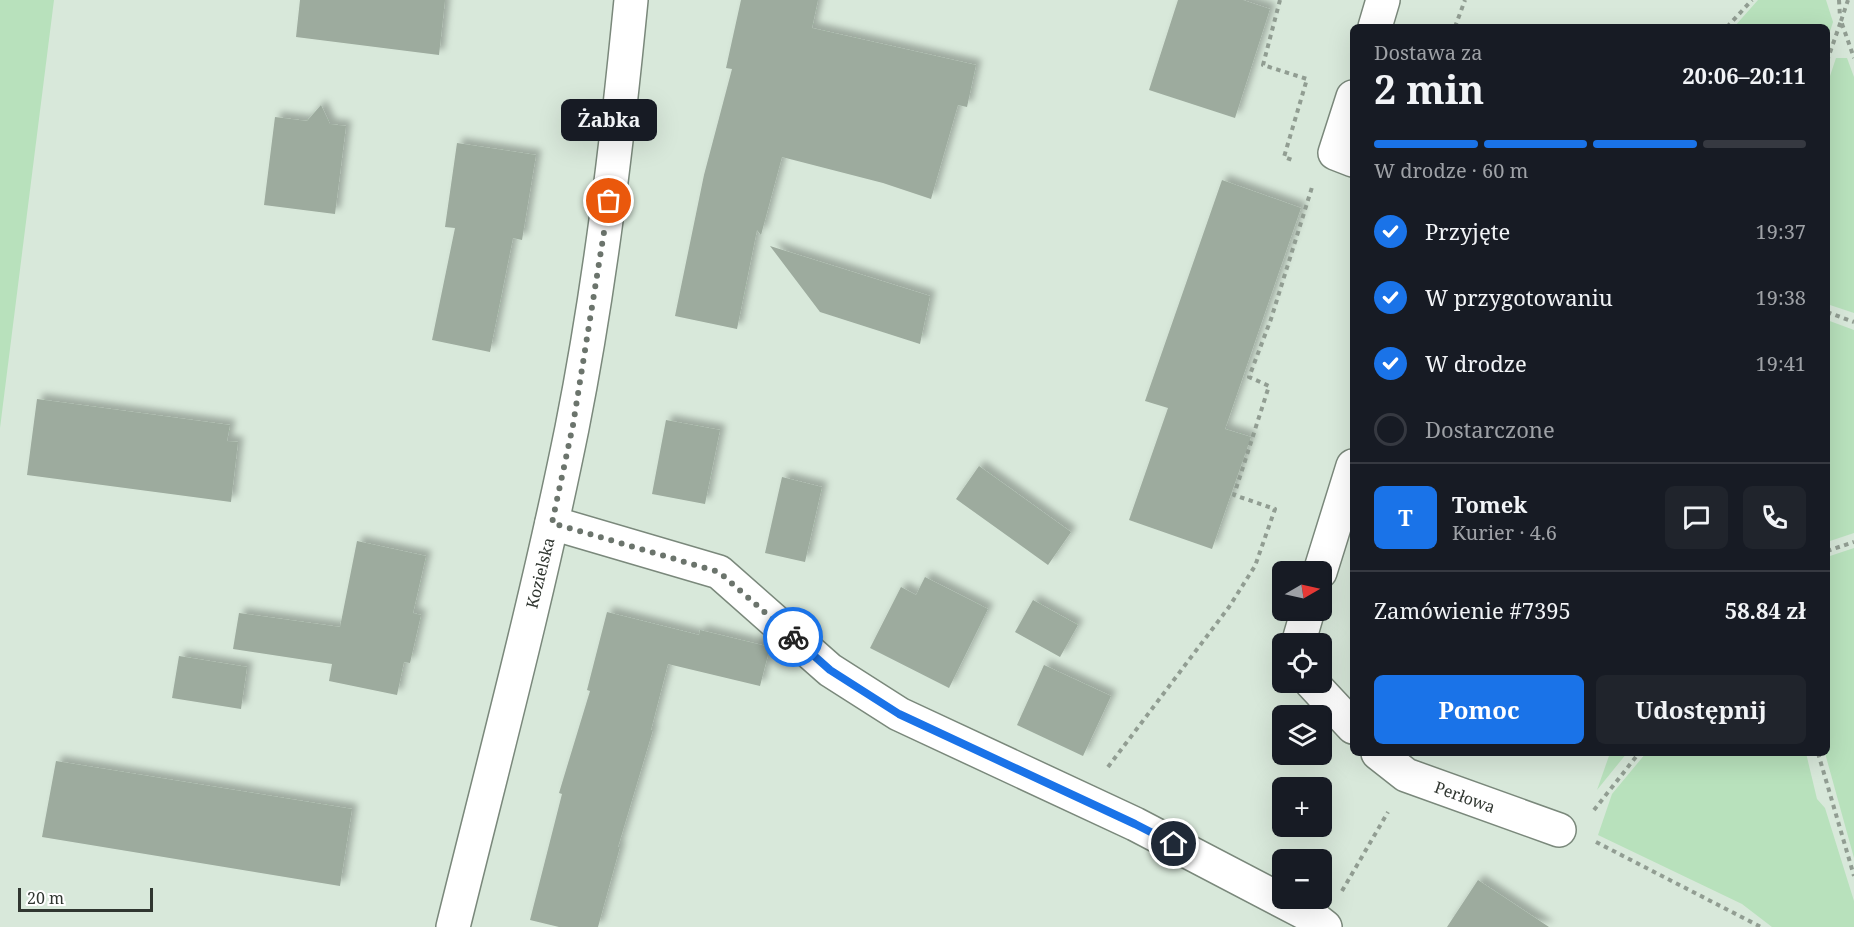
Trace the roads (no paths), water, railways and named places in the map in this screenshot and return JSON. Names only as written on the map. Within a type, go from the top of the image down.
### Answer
[{"type":"street","name":"Kozielska","points":[[453,927],[552,523],[573,425],[612,180],[631,0]]},
{"type":"street","points":[[1376,24],[1383,0]]},
{"type":"street","points":[[1350,106],[1335,153],[1350,159]]},
{"type":"street","points":[[1323,561],[1350,476]]},
{"type":"street","points":[[552,523],[719,572],[830,670],[899,714],[1135,824],[1311,916],[1325,927]]},
{"type":"street","points":[[1321,693],[1350,724]]},
{"type":"street","name":"Perłowa","points":[[1382,756],[1406,775],[1559,830]]},
{"type":"place","name":"Żabka","points":[[609,201]]}]
